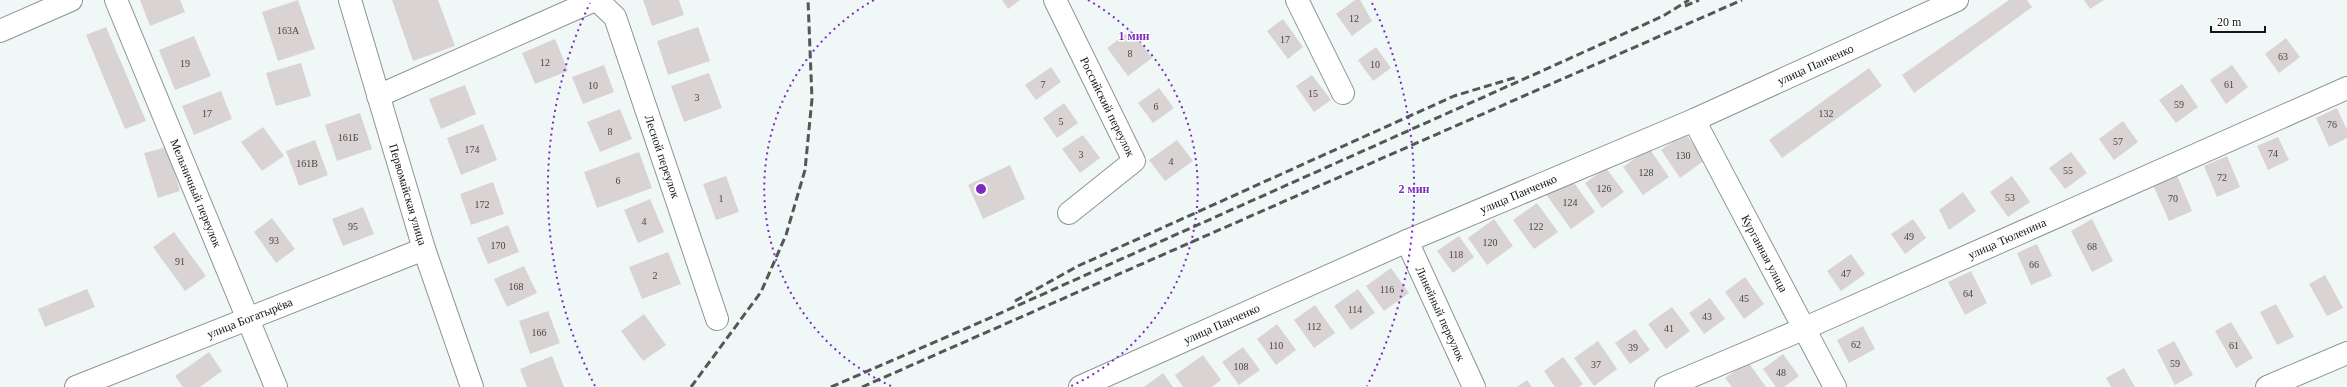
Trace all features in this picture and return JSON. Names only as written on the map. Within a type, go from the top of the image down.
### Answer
[{"type":"street","points":[[0,31],[71,0]]},
{"type":"street","name":"Мельничный переулок","points":[[116,0],[276,387]]},
{"type":"street","name":"Первомайская улица","points":[[350,0],[424,249],[472,387]]},
{"type":"street","name":"Лесной переулок","points":[[378,96],[596,0],[615,17],[717,319]]},
{"type":"street","name":"Российский переулок","points":[[1055,0],[1134,161],[1069,213]]},
{"type":"street","points":[[1297,0],[1344,93]]},
{"type":"street","name":"улица Панченко","points":[[1080,387],[1406,240],[1694,120],[1957,0]]},
{"type":"street","name":"улица Тюленина","points":[[1666,387],[1803,329],[2347,88]]},
{"type":"street","name":"Курганная улица","points":[[1694,120],[1803,329],[1835,387]]},
{"type":"street","name":"Линейный переулок","points":[[1406,240],[1474,387]]},
{"type":"street","name":"улица Богатырёва","points":[[76,387],[424,249]]},
{"type":"street","points":[[2267,387],[2347,353]]},
{"type":"building","points":[[140,0],[180,0],[185,12],[150,26]]},
{"type":"building","points":[[298,0],[315,49],[278,61],[262,12]]},
{"type":"building","points":[[392,0],[438,0],[455,46],[413,61]]},
{"type":"building","points":[[643,0],[679,0],[684,15],[652,26]]},
{"type":"building","points":[[1002,0],[1020,0],[1008,9]]},
{"type":"building","points":[[1355,0],[1360,0],[1372,21],[1352,36],[1336,14]]},
{"type":"building","points":[[2009,0],[2027,0],[2032,7],[1914,93],[1902,75]]},
{"type":"building","points":[[2084,0],[2104,0],[2090,9]]},
{"type":"building","points":[[1283,19],[1303,47],[1288,59],[1267,31]]},
{"type":"building","points":[[106,27],[146,121],[125,129],[86,35]]},
{"type":"building","points":[[698,27],[710,61],[668,75],[657,41]]},
{"type":"building","points":[[1131,30],[1152,58],[1128,76],[1107,48]]},
{"type":"building","points":[[194,36],[211,76],[175,90],[159,50]]},
{"type":"building","points":[[2286,38],[2300,57],[2279,73],[2265,54]]},
{"type":"building","points":[[555,39],[568,71],[535,84],[522,53]]},
{"type":"building","points":[[1376,47],[1391,68],[1373,81],[1358,60]]},
{"type":"building","points":[[301,63],[311,96],[276,106],[266,73]]},
{"type":"building","points":[[604,65],[614,92],[583,104],[572,77]]},
{"type":"building","points":[[2232,65],[2248,87],[2226,104],[2210,80]]},
{"type":"building","points":[[1051,67],[1061,82],[1036,100],[1025,85]]},
{"type":"building","points":[[1869,68],[1882,86],[1782,158],[1769,140]]},
{"type":"building","points":[[709,73],[722,108],[684,122],[671,86]]},
{"type":"building","points":[[1312,75],[1331,100],[1314,112],[1296,86]]},
{"type":"building","points":[[2182,84],[2198,107],[2176,123],[2159,100]]},
{"type":"building","points":[[465,85],[476,114],[441,129],[429,99]]},
{"type":"building","points":[[1159,88],[1174,108],[1153,123],[1138,103]]},
{"type":"building","points":[[221,91],[232,119],[194,135],[182,106]]},
{"type":"building","points":[[1064,103],[1078,123],[1057,138],[1043,118]]},
{"type":"building","points":[[2337,108],[2347,130],[2347,138],[2329,147],[2316,118]]},
{"type":"building","points":[[620,109],[632,139],[600,152],[587,122]]},
{"type":"building","points":[[360,113],[372,149],[337,161],[325,125]]},
{"type":"building","points":[[2123,121],[2138,142],[2114,160],[2099,139]]},
{"type":"building","points":[[483,124],[497,160],[461,175],[447,138]]},
{"type":"building","points":[[263,127],[284,156],[262,171],[241,142]]},
{"type":"building","points":[[1685,133],[1705,160],[1680,178],[1661,150]]},
{"type":"building","points":[[1083,135],[1100,158],[1080,173],[1062,149]]},
{"type":"building","points":[[2278,137],[2289,160],[2268,170],[2257,146]]},
{"type":"building","points":[[315,140],[328,175],[299,186],[286,151]]},
{"type":"building","points":[[1177,140],[1193,161],[1165,181],[1149,160]]},
{"type":"building","points":[[167,147],[180,191],[158,198],[144,153]]},
{"type":"building","points":[[1649,148],[1669,177],[1643,195],[1623,167]]},
{"type":"building","points":[[639,152],[652,188],[597,208],[584,172]]},
{"type":"building","points":[[2071,152],[2087,173],[2065,189],[2049,168]]},
{"type":"building","points":[[2227,156],[2240,187],[2217,197],[2204,166]]},
{"type":"building","points":[[1010,165],[1025,199],[983,219],[968,185]]},
{"type":"building","points":[[1606,168],[1624,192],[1602,208],[1585,183]]},
{"type":"building","points":[[2177,175],[2192,211],[2169,221],[2153,185]]},
{"type":"building","points":[[726,176],[739,212],[716,220],[703,184]]},
{"type":"building","points":[[1569,176],[1595,212],[1571,229],[1545,193]]},
{"type":"building","points":[[2012,176],[2030,202],[2008,217],[1990,192]]},
{"type":"building","points":[[493,182],[504,214],[471,225],[460,194]]},
{"type":"building","points":[[1963,192],[1976,211],[1949,230],[1939,210]]},
{"type":"building","points":[[650,199],[664,232],[638,243],[624,210]]},
{"type":"building","points":[[1537,203],[1558,232],[1534,249],[1513,220]]},
{"type":"building","points":[[363,207],[374,234],[343,246],[332,219]]},
{"type":"building","points":[[272,218],[295,249],[276,263],[254,232]]},
{"type":"building","points":[[1494,219],[1513,246],[1487,265],[1468,238]]},
{"type":"building","points":[[1913,219],[1926,238],[1905,254],[1891,234]]},
{"type":"building","points":[[2092,219],[2113,261],[2092,272],[2071,231]]},
{"type":"building","points":[[508,225],[519,252],[488,264],[477,238]]},
{"type":"building","points":[[174,232],[206,276],[185,291],[153,247]]},
{"type":"building","points":[[1459,236],[1474,257],[1453,273],[1437,251]]},
{"type":"building","points":[[2037,244],[2052,276],[2031,285],[2017,253]]},
{"type":"building","points":[[668,252],[681,284],[642,299],[629,267]]},
{"type":"building","points":[[1851,254],[1865,274],[1841,291],[1827,271]]},
{"type":"building","points":[[524,266],[537,293],[507,307],[494,279]]},
{"type":"building","points":[[1391,268],[1409,293],[1384,311],[1366,286]]},
{"type":"building","points":[[1971,271],[1987,303],[1965,315],[1948,282]]},
{"type":"building","points":[[2325,275],[2343,308],[2327,316],[2309,284]]},
{"type":"building","points":[[1745,277],[1764,304],[1744,319],[1725,292]]},
{"type":"building","points":[[87,289],[95,307],[45,327],[38,309]]},
{"type":"building","points":[[1358,289],[1375,313],[1351,330],[1334,306]]},
{"type":"building","points":[[1710,298],[1725,319],[1704,334],[1689,313]]},
{"type":"building","points":[[2276,304],[2294,337],[2277,345],[2260,312]]},
{"type":"building","points":[[1315,305],[1335,333],[1314,348],[1294,320]]},
{"type":"building","points":[[1672,307],[1690,331],[1666,349],[1648,324]]},
{"type":"building","points":[[548,311],[560,343],[530,354],[519,321]]},
{"type":"building","points":[[644,314],[666,345],[643,361],[621,331]]},
{"type":"building","points":[[2231,322],[2253,358],[2236,368],[2215,331]]},
{"type":"building","points":[[1277,324],[1296,350],[1276,365],[1257,339]]},
{"type":"building","points":[[1863,326],[1875,349],[1849,363],[1837,340]]},
{"type":"building","points":[[1635,329],[1650,350],[1630,364],[1615,343]]},
{"type":"building","points":[[1598,341],[1617,369],[1594,386],[1574,358]]},
{"type":"building","points":[[2174,341],[2193,375],[2175,385],[2157,350]]},
{"type":"building","points":[[1243,347],[1260,370],[1239,385],[1222,362]]},
{"type":"building","points":[[209,352],[222,371],[200,387],[183,387],[175,376]]},
{"type":"building","points":[[1783,354],[1799,376],[1784,387],[1776,387],[1763,369]]},
{"type":"building","points":[[1203,355],[1221,380],[1212,387],[1183,387],[1175,375]]},
{"type":"building","points":[[552,356],[564,387],[527,387],[520,369]]},
{"type":"building","points":[[1563,357],[1583,384],[1579,387],[1555,387],[1544,371]]},
{"type":"building","points":[[1748,362],[1766,387],[1732,387],[1725,378]]},
{"type":"building","points":[[2124,368],[2135,387],[2111,387],[2106,378]]},
{"type":"building","points":[[1163,373],[1173,387],[1144,387]]},
{"type":"building","points":[[1527,380],[1532,387],[1517,387]]},
{"type":"railway","points":[[691,387],[761,292],[786,235],[805,170],[812,99],[808,0]]},
{"type":"railway","points":[[831,387],[974,325],[1553,66],[1663,16],[1689,0]]},
{"type":"railway","points":[[1685,6],[1699,0]]},
{"type":"railway","points":[[862,387],[1742,0]]},
{"type":"railway","points":[[1015,301],[1078,266],[1454,96],[1517,77]]}]
